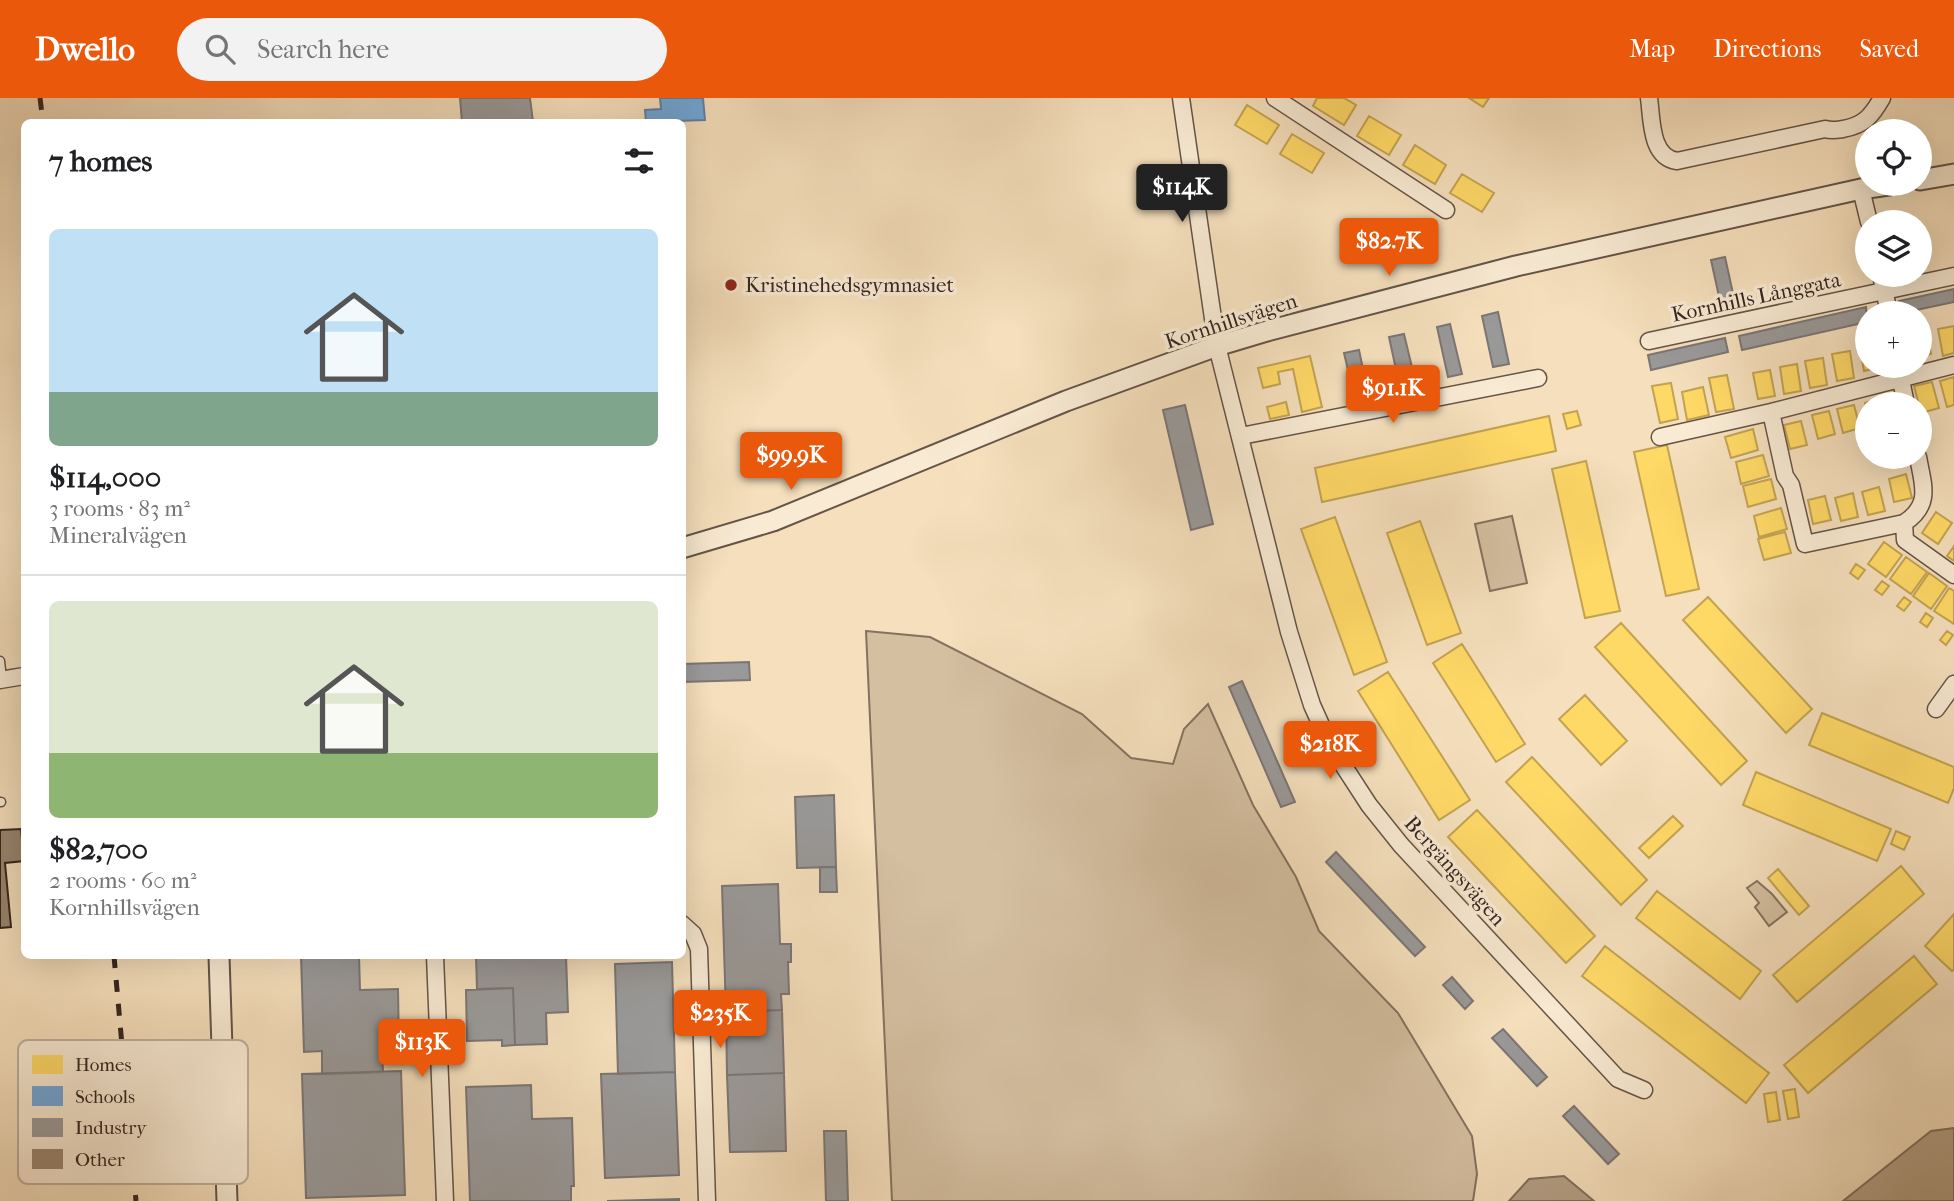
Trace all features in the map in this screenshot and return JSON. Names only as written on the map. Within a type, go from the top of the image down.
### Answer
[{"type":"street","name":"Bergängsvägen","points":[[1181,98],[1217,346],[1289,632],[1315,711],[1330,745],[1349,776],[1401,845],[1618,1079],[1644,1090]]},
{"type":"street","points":[[1275,98],[1446,211]]},
{"type":"street","points":[[1649,98],[1656,141],[1664,156],[1677,161],[1825,129],[1831,131],[1857,126],[1868,119],[1882,98]]},
{"type":"street","points":[[1932,178],[1954,174]]},
{"type":"street","name":"Kornhillsvägen","points":[[686,547],[773,522],[1066,401],[1217,346],[1516,265],[1855,190]]},
{"type":"street","name":"Kornhills Långgata","points":[[1932,278],[1954,276]]},
{"type":"street","name":"Kornhills Långgata","points":[[1649,341],[1867,287]]},
{"type":"street","points":[[1932,368],[1954,365]]},
{"type":"street","points":[[1241,436],[1538,378]]},
{"type":"street","points":[[1660,437],[1771,412],[1880,378]]},
{"type":"street","points":[[1771,412],[1785,476],[1791,485],[1805,544],[1904,523],[1913,518],[1924,498],[1920,469]]},
{"type":"street","points":[[1904,523],[1905,540],[1954,575]]},
{"type":"street","points":[[1,680],[21,677]]},
{"type":"street","points":[[1936,709],[1954,684]]},
{"type":"street","points":[[686,928],[693,934],[699,949],[707,1201]]},
{"type":"street","points":[[219,959],[222,1040]]},
{"type":"street","points":[[435,959],[445,1201]]},
{"type":"lane","points":[[0,661],[1,680]]},
{"type":"shaded area","points":[[1512,516],[1527,583],[1490,591],[1475,524]]},
{"type":"shaded area","points":[[866,631],[930,637],[1082,714],[1131,758],[1173,764],[1184,729],[1208,704],[1253,805],[1296,877],[1319,931],[1398,1013],[1472,1136],[1477,1174],[1473,1201],[892,1201]]},
{"type":"shaded area","points":[[1757,881],[1787,912],[1769,926],[1755,907],[1759,903],[1747,888]]},
{"type":"shaded area","points":[[1954,1128],[1954,1201],[1843,1201],[1931,1131]]},
{"type":"shaded area","points":[[1564,1176],[1594,1201],[1509,1201],[1529,1179]]},
{"type":"building: Homes","points":[[1317,98],[1344,98],[1356,105],[1344,125],[1313,106]]},
{"type":"building: Homes","points":[[1469,98],[1489,98],[1483,107]]},
{"type":"building: Homes","points":[[1247,105],[1279,125],[1267,144],[1235,125]]},
{"type":"building: Homes","points":[[1369,116],[1401,135],[1389,155],[1357,136]]},
{"type":"building: Homes","points":[[1292,134],[1324,153],[1312,173],[1280,154]]},
{"type":"building: Homes","points":[[1415,145],[1446,165],[1435,184],[1403,165]]},
{"type":"building: Homes","points":[[1462,174],[1494,193],[1482,212],[1450,193]]},
{"type":"building: Homes","points":[[1954,326],[1954,353],[1943,356],[1938,329]]},
{"type":"building: Homes","points":[[1850,351],[1854,378],[1837,381],[1832,354]]},
{"type":"building: Homes","points":[[1310,356],[1322,407],[1302,412],[1293,369],[1278,372],[1280,384],[1263,388],[1258,368]]},
{"type":"building: Homes","points":[[1823,358],[1827,385],[1810,388],[1805,361]]},
{"type":"building: Homes","points":[[1797,364],[1801,391],[1784,394],[1780,367]]},
{"type":"building: Homes","points":[[1770,370],[1775,396],[1758,399],[1753,373]]},
{"type":"building: Homes","points":[[1727,375],[1734,409],[1716,412],[1709,378]]},
{"type":"building: Homes","points":[[1954,377],[1954,405],[1947,407],[1940,381]]},
{"type":"building: Homes","points":[[1932,382],[1939,408],[1932,410],[1932,392],[1916,392],[1914,386]]},
{"type":"building: Homes","points":[[1671,383],[1678,419],[1660,423],[1652,386]]},
{"type":"building: Homes","points":[[1703,387],[1709,415],[1687,420],[1682,392]]},
{"type":"building: Homes","points":[[1286,402],[1289,415],[1270,419],[1267,407]]},
{"type":"building: Homes","points":[[1854,405],[1855,429],[1843,433],[1837,409]]},
{"type":"building: Homes","points":[[1577,411],[1581,425],[1567,429],[1563,414]]},
{"type":"building: Homes","points":[[1829,411],[1835,434],[1818,439],[1812,415]]},
{"type":"building: Homes","points":[[1549,416],[1556,451],[1322,502],[1315,468]]},
{"type":"building: Homes","points":[[1801,421],[1807,445],[1790,449],[1784,425]]},
{"type":"building: Homes","points":[[1753,429],[1758,450],[1731,458],[1725,437]]},
{"type":"building: Homes","points":[[1667,445],[1699,589],[1666,596],[1634,452]]},
{"type":"building: Homes","points":[[1763,455],[1769,476],[1741,484],[1736,462]]},
{"type":"building: Homes","points":[[1586,461],[1620,611],[1585,618],[1552,469]]},
{"type":"building: Homes","points":[[1906,474],[1912,498],[1894,502],[1889,479]]},
{"type":"building: Homes","points":[[1771,479],[1776,499],[1748,507],[1743,486]]},
{"type":"building: Homes","points":[[1879,487],[1885,511],[1868,515],[1862,492]]},
{"type":"building: Homes","points":[[1853,493],[1858,517],[1841,521],[1835,498]]},
{"type":"building: Homes","points":[[1825,496],[1831,520],[1813,524],[1808,500]]},
{"type":"building: Homes","points":[[1781,508],[1787,529],[1759,537],[1754,516]]},
{"type":"building: Homes","points":[[1936,512],[1952,523],[1938,544],[1922,533]]},
{"type":"building: Homes","points":[[1335,517],[1387,662],[1354,675],[1301,529]]},
{"type":"building: Homes","points":[[1420,521],[1461,633],[1427,645],[1387,533]]},
{"type":"building: Homes","points":[[1785,532],[1791,553],[1764,560],[1758,539]]},
{"type":"building: Homes","points":[[1884,542],[1902,555],[1886,577],[1868,564]]},
{"type":"building: Homes","points":[[1954,546],[1954,561],[1947,556]]},
{"type":"building: Homes","points":[[1906,557],[1927,572],[1911,594],[1890,579]]},
{"type":"building: Homes","points":[[1856,564],[1865,570],[1858,579],[1850,573]]},
{"type":"building: Homes","points":[[1929,573],[1947,586],[1931,609],[1913,596]]},
{"type":"building: Homes","points":[[1882,581],[1889,586],[1882,595],[1875,590]]},
{"type":"building: Homes","points":[[1949,588],[1954,591],[1954,624],[1934,611]]},
{"type":"building: Homes","points":[[1708,597],[1812,709],[1786,733],[1683,620]]},
{"type":"building: Homes","points":[[1904,597],[1911,602],[1904,611],[1897,606]]},
{"type":"building: Homes","points":[[1926,613],[1933,618],[1927,627],[1920,622]]},
{"type":"building: Homes","points":[[1621,623],[1747,761],[1721,785],[1595,647]]},
{"type":"building: Homes","points":[[1947,631],[1953,635],[1946,645],[1940,640]]},
{"type":"building: Homes","points":[[1462,644],[1525,744],[1496,762],[1433,663]]},
{"type":"building: Homes","points":[[1388,672],[1470,800],[1439,820],[1358,691]]},
{"type":"building: Homes","points":[[1585,695],[1627,741],[1601,765],[1559,719]]},
{"type":"building: Homes","points":[[1822,713],[1954,767],[1954,788],[1948,803],[1809,745]]},
{"type":"building: Homes","points":[[1532,757],[1647,880],[1621,905],[1506,782]]},
{"type":"building: Homes","points":[[1756,772],[1891,829],[1877,861],[1743,805]]},
{"type":"building: Homes","points":[[1477,810],[1595,936],[1566,963],[1448,837]]},
{"type":"building: Homes","points":[[1673,816],[1683,826],[1649,858],[1639,848]]},
{"type":"building: Homes","points":[[1896,831],[1910,837],[1904,850],[1891,844]]},
{"type":"building: Homes","points":[[1901,866],[1924,894],[1797,1002],[1773,975]]},
{"type":"building: Homes","points":[[1778,869],[1809,906],[1799,915],[1768,878]]},
{"type":"building: Homes","points":[[1657,891],[1761,971],[1740,999],[1636,918]]},
{"type":"building: Homes","points":[[1954,914],[1954,969],[1952,971],[1925,946]]},
{"type":"building: Homes","points":[[1605,946],[1769,1073],[1746,1103],[1582,976]]},
{"type":"building: Homes","points":[[1914,956],[1937,984],[1808,1093],[1784,1065]]},
{"type":"building: Homes","points":[[1795,1089],[1799,1117],[1788,1119],[1783,1091]]},
{"type":"building: Homes","points":[[1776,1092],[1780,1120],[1768,1122],[1764,1094]]},
{"type":"building: Schools","points":[[660,98],[703,98],[705,120],[646,119],[645,110],[661,109]]},
{"type":"building: Industry","points":[[460,98],[530,98],[533,119],[462,119]]},
{"type":"building: Industry","points":[[1725,257],[1736,307],[1722,310],[1711,260]]},
{"type":"building: Industry","points":[[1954,289],[1954,302],[1932,307],[1932,301],[1899,301]]},
{"type":"building: Industry","points":[[1855,310],[1855,325],[1742,350],[1739,336]]},
{"type":"building: Industry","points":[[1498,312],[1509,364],[1493,367],[1482,316]]},
{"type":"building: Industry","points":[[1450,324],[1462,374],[1448,377],[1437,327]]},
{"type":"building: Industry","points":[[1404,334],[1416,384],[1400,388],[1389,337]]},
{"type":"building: Industry","points":[[1725,338],[1728,352],[1651,370],[1648,355]]},
{"type":"building: Industry","points":[[1359,350],[1368,393],[1354,396],[1344,353]]},
{"type":"building: Industry","points":[[1185,405],[1213,524],[1191,530],[1163,410]]},
{"type":"building: Industry","points":[[749,662],[750,680],[686,682],[686,664]]},
{"type":"building: Industry","points":[[1242,681],[1295,802],[1281,807],[1229,687]]},
{"type":"building: Industry","points":[[834,795],[836,867],[797,868],[795,797]]},
{"type":"building: Industry","points":[[1336,852],[1425,947],[1415,956],[1326,862]]},
{"type":"building: Industry","points":[[820,867],[836,867],[837,892],[820,892]]},
{"type":"building: Industry","points":[[778,884],[780,944],[791,944],[791,962],[788,962],[789,994],[781,994],[782,1010],[726,1012],[722,886]]},
{"type":"building: Industry","points":[[301,959],[359,959],[360,990],[398,989],[399,1049],[382,1049],[383,1072],[322,1074],[322,1051],[304,1052]]},
{"type":"building: Industry","points":[[476,959],[566,959],[568,1012],[546,1013],[547,1044],[515,1045],[513,988],[477,989]]},
{"type":"building: Industry","points":[[672,962],[675,1072],[618,1074],[615,964]]},
{"type":"building: Industry","points":[[1452,977],[1473,1001],[1465,1009],[1443,985]]},
{"type":"building: Industry","points":[[513,988],[515,1045],[502,1046],[502,1040],[467,1041],[466,990]]},
{"type":"building: Industry","points":[[782,1010],[784,1073],[727,1075],[726,1012]]},
{"type":"building: Industry","points":[[1503,1029],[1547,1077],[1537,1086],[1492,1038]]},
{"type":"building: Industry","points":[[401,1071],[405,1195],[306,1198],[302,1074]]},
{"type":"building: Industry","points":[[675,1072],[679,1175],[605,1178],[601,1074]]},
{"type":"building: Industry","points":[[784,1073],[786,1151],[730,1152],[727,1075]]},
{"type":"building: Industry","points":[[531,1085],[532,1119],[572,1118],[574,1186],[571,1186],[571,1201],[470,1201],[466,1087]]},
{"type":"building: Industry","points":[[1574,1106],[1619,1154],[1608,1164],[1563,1116]]},
{"type":"building: Industry","points":[[824,1131],[846,1131],[848,1201],[826,1201]]},
{"type":"building: Industry","points":[[679,1199],[679,1201],[607,1201]]},
{"type":"building: Other","points":[[21,829],[21,861],[5,863],[11,927],[0,928],[0,830]]},
{"type":"railway","points":[[40,98],[43,119]]},
{"type":"railway","points":[[114,959],[122,1040]]},
{"type":"railway","points":[[134,1184],[136,1201]]},
{"type":"place","name":"Kristinehedsgymnasiet","points":[[731,285]]}]
